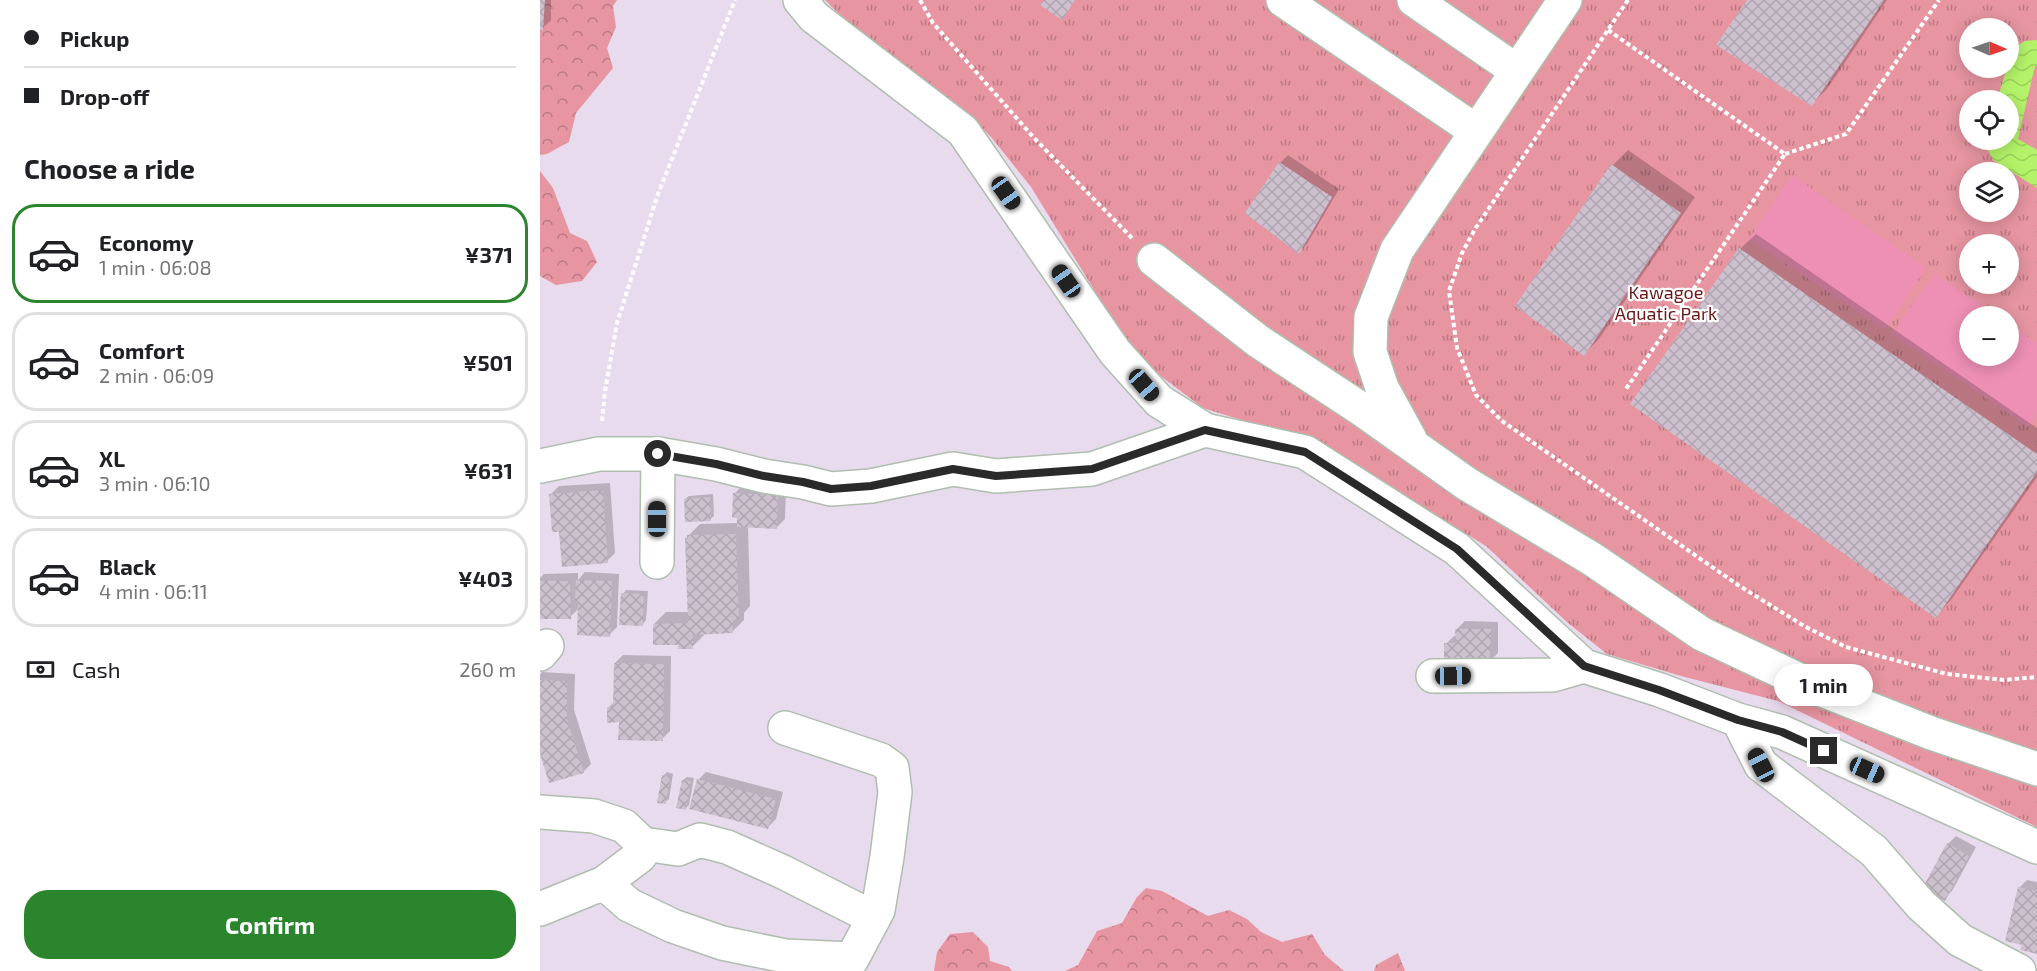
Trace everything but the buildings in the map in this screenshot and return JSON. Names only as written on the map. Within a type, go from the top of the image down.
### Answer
[{"type":"street","points":[[800,0],[814,17],[963,130],[1115,352],[1158,401],[1205,430],[1305,452],[1457,549],[1584,666],[1659,690],[1738,720],[1782,732],[2037,847]]},
{"type":"street","points":[[1284,0],[1476,131]]},
{"type":"street","points":[[1414,0],[1517,71]]},
{"type":"street","points":[[1415,448],[1382,388],[1370,352],[1371,316],[1397,250],[1517,71],[1558,2]]},
{"type":"street","points":[[1154,260],[1258,341],[1364,411],[1467,484],[1592,559],[1702,634],[1812,686],[1931,733],[2037,769]]},
{"type":"street","points":[[540,466],[599,454],[658,454],[831,489],[871,486],[953,469],[996,476],[1092,469],[1205,430]]},
{"type":"street","points":[[657,562],[658,454]]},
{"type":"street","points":[[1432,676],[1553,675],[1584,666]]},
{"type":"street","points":[[1738,720],[1761,765],[1874,851],[1921,905],[1960,940],[2019,971]]},
{"type":"street","points":[[604,884],[629,905],[673,926],[722,944],[785,956],[852,959],[878,910],[895,792],[892,768],[881,760],[785,728]]},
{"type":"street","points":[[540,812],[594,816],[624,826],[643,844],[678,849],[700,840],[727,847],[783,872],[874,918]]},
{"type":"street","points":[[540,909],[604,884],[640,856],[643,844]]},
{"type":"path","points":[[599,454],[605,390],[617,323],[658,194],[735,0]]},
{"type":"path","points":[[920,0],[933,22],[1035,139],[1154,260]]},
{"type":"path","points":[[1628,0],[1461,253],[1449,291],[1456,348],[1476,395],[1502,421],[1675,542],[1804,626],[1846,647],[1947,674],[2004,680],[2037,677]]},
{"type":"path","points":[[1626,389],[1785,154],[1846,134],[1939,0]]},
{"type":"path","points":[[1608,30],[1785,154]]},
{"type":"green space","points":[[540,0],[617,0],[613,6],[616,27],[607,48],[613,68],[576,113],[569,142],[547,154],[540,155]]},
{"type":"green space","name":"Kawagoe Aquatic Park","points":[[825,0],[2037,0],[2037,827],[1778,701],[1607,654],[1568,623],[1486,546],[1308,436],[1274,430],[1203,408],[1154,371],[1120,332],[1031,187],[991,137],[960,107],[845,20]]},
{"type":"green space","points":[[540,171],[553,188],[570,233],[587,241],[597,262],[582,281],[556,285],[540,276]]},
{"type":"green space","points":[[1146,888],[1162,891],[1208,916],[1229,910],[1247,919],[1261,932],[1282,942],[1312,934],[1325,955],[1344,971],[1065,971],[1078,965],[1097,931],[1122,923],[1137,897]]},
{"type":"green space","points":[[973,932],[988,947],[990,961],[1009,967],[1012,971],[934,971],[937,952],[950,934]]},
{"type":"green space","points":[[1398,953],[1405,971],[1374,971],[1376,965]]},
{"type":"shaded area","points":[[1792,175],[1926,268],[1885,330],[1749,239]]},
{"type":"shaded area","points":[[1935,274],[1959,290],[1959,294],[1965,294],[1982,306],[1959,306],[1959,366],[2019,366],[2019,331],[2037,343],[2037,413],[2028,427],[1891,334]]},
{"type":"water","points":[[2037,40],[2037,66],[2035,66],[2019,135],[2019,90],[2000,90],[2004,78],[2019,78],[2019,45],[2025,41]]},
{"type":"water","points":[[2019,140],[2037,150],[2037,188],[2019,177],[2019,162],[1993,160],[1988,150],[2019,150]]},
{"type":"route","points":[[658,454],[831,489],[871,486],[953,469],[996,476],[1092,469],[1205,430],[1305,452],[1457,549],[1584,666],[1659,690],[1738,720],[1782,732],[1824,751]]}]
